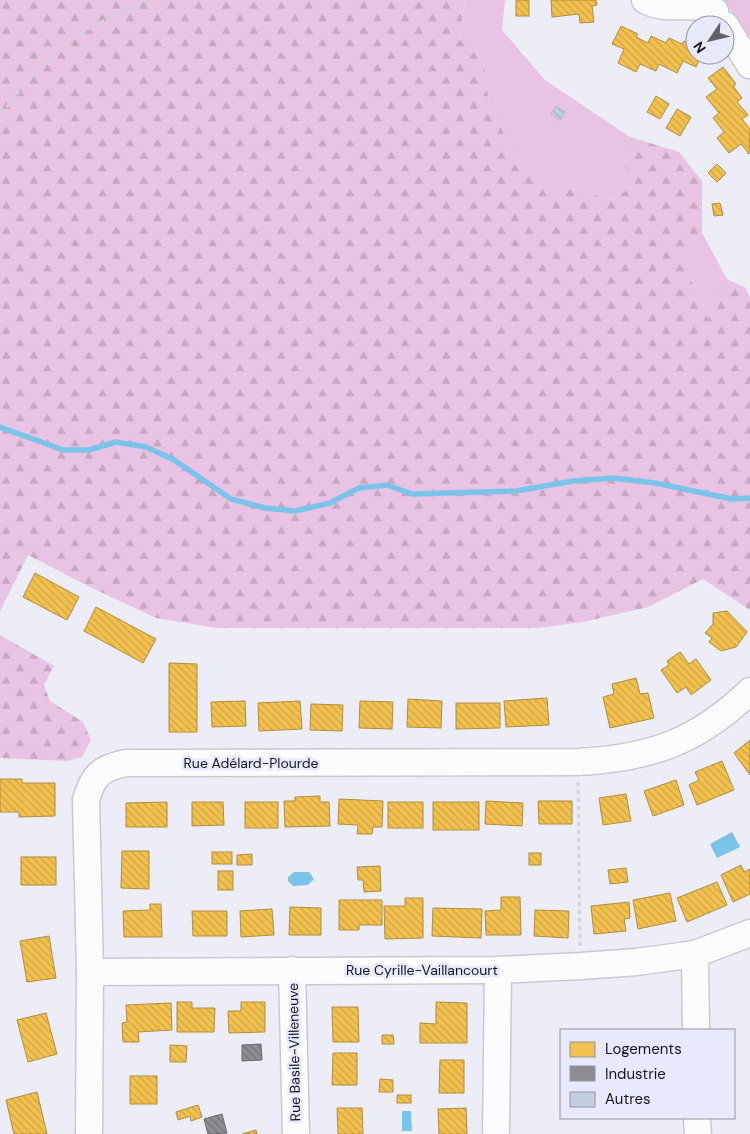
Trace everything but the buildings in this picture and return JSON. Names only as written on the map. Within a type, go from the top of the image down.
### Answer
[{"type":"street","points":[[645,0],[660,5],[685,2],[697,3],[718,15]]},
{"type":"street","points":[[735,42],[750,65]]},
{"type":"street","name":"Rue Adélard-Plourde","points":[[89,1134],[90,972],[86,800],[90,786],[98,774],[110,766],[136,763],[578,762],[624,759],[668,746],[712,723],[750,691]]},
{"type":"street","name":"Rue Cyrille-Vaillancourt","points":[[90,972],[498,970],[581,966],[638,962],[695,954],[750,932]]},
{"type":"street","points":[[695,954],[696,1029]]},
{"type":"street","name":"Rue Basile-Villeneuve","points":[[292,970],[296,1134]]},
{"type":"street","points":[[496,1134],[498,970]]},
{"type":"street","points":[[697,1119],[698,1134]]},
{"type":"path","points":[[0,114],[34,72],[63,46],[89,28],[151,0]]},
{"type":"path","points":[[578,762],[581,966]]},
{"type":"green space","points":[[0,0],[465,0],[459,39],[484,62],[489,104],[515,156],[554,186],[613,199],[635,185],[625,164],[630,137],[679,152],[702,181],[702,233],[675,255],[695,287],[708,319],[727,279],[746,288],[750,299],[750,610],[703,579],[648,607],[583,622],[537,628],[217,628],[156,618],[28,555],[0,611]]},
{"type":"green space","points":[[465,0],[505,0],[502,30],[545,80],[630,137],[625,164],[635,185],[613,199],[554,186],[515,156],[489,104],[484,62],[459,39]]},
{"type":"green space","points":[[724,0],[750,0],[750,42],[735,15]]},
{"type":"green space","points":[[702,233],[727,279],[708,320],[695,287],[674,255]]},
{"type":"green space","points":[[0,635],[54,666],[44,685],[50,701],[83,722],[91,740],[82,757],[68,761],[0,758]]},
{"type":"water","points":[[732,832],[740,847],[717,858],[710,844]]},
{"type":"water","points":[[294,872],[309,872],[314,879],[308,885],[293,886],[288,881],[288,877]]},
{"type":"water","points":[[402,1111],[411,1111],[412,1131],[402,1131]]},
{"type":"waterway","points":[[0,427],[63,450],[89,450],[116,442],[146,447],[174,460],[231,499],[265,508],[295,511],[330,503],[359,488],[387,485],[412,494],[516,491],[573,481],[613,478],[655,483],[732,499],[750,498]]}]
